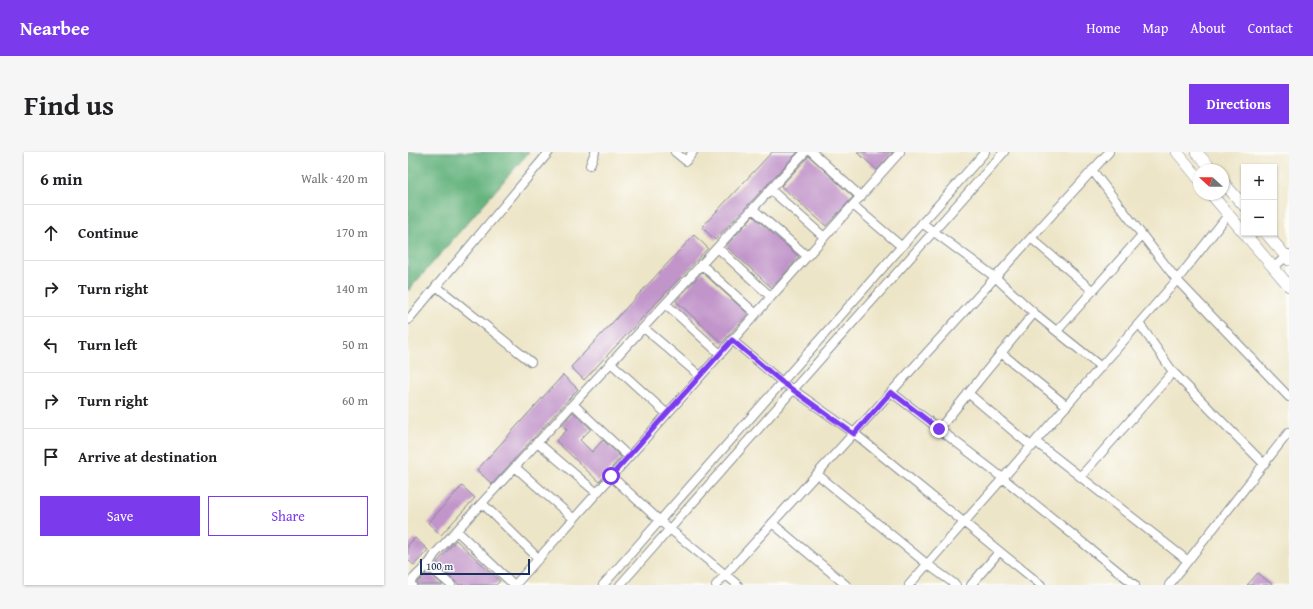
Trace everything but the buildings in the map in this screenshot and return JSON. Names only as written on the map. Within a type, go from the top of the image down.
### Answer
[{"type":"main road","points":[[1177,152],[1193,172]]},
{"type":"main road","points":[[1196,152],[1207,164]]},
{"type":"main road","points":[[1229,189],[1241,203]]},
{"type":"main road","points":[[1216,200],[1289,286]]},
{"type":"main road","points":[[1269,236],[1288,257]]},
{"type":"street","points":[[408,320],[549,152]]},
{"type":"street","points":[[590,165],[595,152]]},
{"type":"street","points":[[675,152],[686,161],[693,152]]},
{"type":"street","points":[[412,585],[409,583],[430,562],[457,530],[805,152]]},
{"type":"street","points":[[812,152],[861,197]]},
{"type":"street","points":[[457,530],[515,585],[900,152]]},
{"type":"street","points":[[603,585],[985,152]]},
{"type":"street","points":[[620,585],[1004,152]]},
{"type":"street","points":[[716,585],[1109,152]]},
{"type":"street","points":[[1092,170],[1177,280],[1289,397]]},
{"type":"street","points":[[771,190],[824,237]]},
{"type":"street","points":[[853,205],[901,246]]},
{"type":"street","points":[[753,209],[807,256]]},
{"type":"street","points":[[909,585],[1034,445],[1177,280],[1228,215]]},
{"type":"street","points":[[922,223],[995,277],[1034,313],[1101,367]]},
{"type":"street","points":[[1057,331],[1142,235]]},
{"type":"street","points":[[1031,238],[1093,291]]},
{"type":"street","points":[[718,248],[771,297]]},
{"type":"street","points":[[1273,268],[1288,257]]},
{"type":"street","points":[[701,264],[756,314]]},
{"type":"street","points":[[436,286],[531,362]]},
{"type":"street","points":[[666,304],[720,354]]},
{"type":"street","points":[[939,429],[1034,313]]},
{"type":"street","points":[[1139,323],[1173,372],[1264,464]]},
{"type":"street","points":[[644,328],[700,376]]},
{"type":"street","points":[[732,340],[782,382],[854,434],[1041,585]]},
{"type":"street","points":[[1001,353],[1067,406]]},
{"type":"street","points":[[611,363],[667,414]]},
{"type":"street","points":[[1082,476],[1173,372]]},
{"type":"street","points":[[891,392],[1004,479],[1135,585]]},
{"type":"street","points":[[968,393],[1034,445],[1082,476],[1188,561]]},
{"type":"street","points":[[573,404],[629,456]]},
{"type":"street","points":[[1169,585],[1289,432]]},
{"type":"street","points":[[537,442],[597,493]]},
{"type":"street","points":[[515,467],[574,519]]},
{"type":"street","points":[[817,474],[927,564],[956,585]]},
{"type":"street","points":[[611,476],[660,520],[738,585]]},
{"type":"street","points":[[482,503],[539,559]]},
{"type":"street","points":[[772,523],[846,585]]},
{"type":"street","points":[[971,585],[999,552]]},
{"type":"street","points":[[430,562],[431,568],[451,585]]},
{"type":"green space","points":[[408,152],[529,152],[408,291]]},
{"type":"route","points":[[611,476],[732,340],[782,382],[854,434],[891,392],[939,429]]}]
